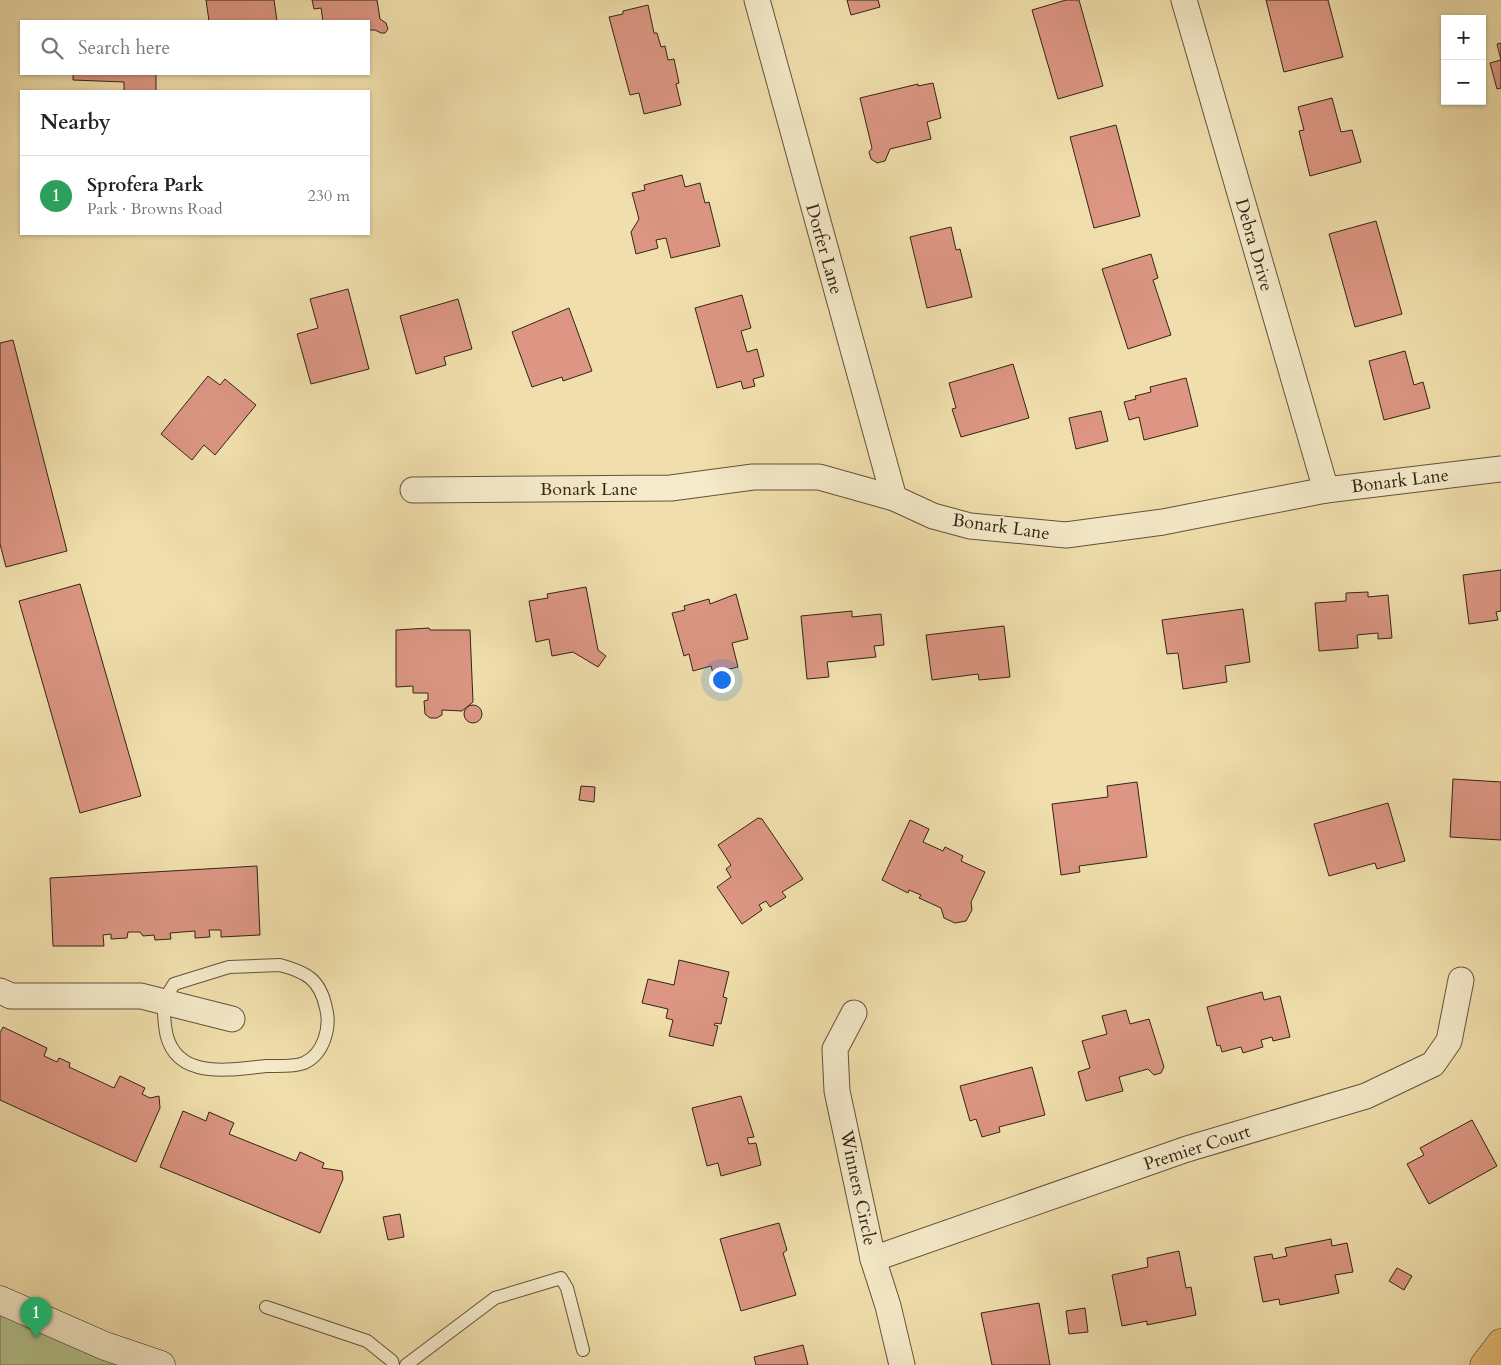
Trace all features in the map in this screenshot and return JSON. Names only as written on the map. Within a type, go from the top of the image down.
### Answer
[{"type":"highway","points":[[1484,1365],[1501,1343]]},
{"type":"street","name":"Dorfer Lane","points":[[757,0],[894,498]]},
{"type":"street","name":"Debra Drive","points":[[1184,0],[1326,490]]},
{"type":"street","name":"Bonark Lane","points":[[413,490],[671,488],[752,476],[819,477],[894,498],[933,516],[970,526],[1066,535],[1163,522],[1326,490],[1501,469]]},
{"type":"street","name":"Premier Court","points":[[873,1259],[1187,1149],[1366,1096],[1433,1064],[1449,1041],[1461,980]]},
{"type":"street","points":[[0,991],[11,996],[141,996],[232,1019]]},
{"type":"street","name":"Winners Circle","points":[[854,1013],[835,1049],[837,1091],[873,1259],[888,1306],[902,1365]]},
{"type":"street","points":[[0,1300],[105,1346],[161,1365]]},
{"type":"lane","points":[[280,964],[303,972],[316,984],[324,997],[329,1018],[326,1035],[318,1052],[303,1063],[219,1070],[190,1064],[178,1056],[170,1043],[166,1031],[162,1002],[174,984],[228,967],[280,964]]},
{"type":"lane","points":[[406,1365],[495,1298],[561,1278],[567,1288],[583,1350]]},
{"type":"lane","points":[[266,1307],[367,1341],[392,1361],[393,1365]]},
{"type":"green space","points":[[0,1311],[144,1365],[0,1365]]},
{"type":"building","points":[[206,0],[274,0],[277,20],[209,20]]},
{"type":"building","points":[[312,0],[377,0],[380,19],[386,23],[388,29],[385,33],[370,30],[370,20],[323,20],[321,8],[314,9]]},
{"type":"building","points":[[847,0],[878,0],[880,7],[851,15]]},
{"type":"building","points":[[1066,0],[1079,0],[1103,86],[1058,99],[1032,10]]},
{"type":"building","points":[[1266,0],[1328,0],[1343,57],[1284,72]]},
{"type":"building","points":[[648,5],[654,33],[657,33],[661,47],[665,46],[668,60],[674,59],[679,83],[676,84],[681,105],[644,114],[639,93],[630,95],[609,17],[623,14],[623,11]]},
{"type":"building","points":[[1501,43],[1501,60],[1497,44]]},
{"type":"building","points":[[1501,60],[1501,88],[1497,89],[1490,63]]},
{"type":"building","points":[[73,75],[156,75],[156,90],[124,90],[124,82],[73,80]]},
{"type":"building","points":[[933,83],[941,118],[927,122],[931,139],[890,149],[885,161],[877,163],[871,159],[869,152],[872,148],[860,98],[918,84],[918,86]]},
{"type":"building","points":[[1332,98],[1341,132],[1352,130],[1361,162],[1310,176],[1299,131],[1304,130],[1298,107]]},
{"type":"building","points":[[1116,125],[1140,216],[1094,228],[1070,137]]},
{"type":"building","points":[[682,175],[685,187],[700,183],[705,203],[709,202],[720,246],[671,258],[666,238],[656,240],[658,248],[636,254],[631,232],[639,219],[632,193],[645,190],[644,185]]},
{"type":"building","points":[[1376,221],[1402,314],[1355,327],[1329,234]]},
{"type":"building","points":[[951,227],[956,250],[960,249],[972,297],[927,308],[910,237]]},
{"type":"building","points":[[1151,254],[1158,278],[1153,280],[1171,335],[1128,349],[1102,269]]},
{"type":"building","points":[[348,289],[369,369],[311,384],[297,334],[318,328],[310,299]]},
{"type":"building","points":[[742,295],[751,328],[741,331],[747,352],[757,349],[764,376],[753,379],[755,386],[743,389],[741,381],[717,388],[695,308]]},
{"type":"building","points":[[458,299],[472,349],[444,357],[446,365],[416,374],[400,316]]},
{"type":"building","points":[[569,308],[592,371],[563,381],[562,377],[532,387],[512,332]]},
{"type":"building","points":[[13,340],[67,551],[6,567],[0,544],[0,343]]},
{"type":"building","points":[[1405,351],[1414,385],[1423,382],[1430,408],[1384,420],[1369,361]]},
{"type":"building","points":[[1013,364],[1029,418],[961,437],[952,409],[956,408],[949,383]]},
{"type":"building","points":[[208,376],[220,385],[225,379],[256,405],[215,455],[204,445],[192,460],[161,434]]},
{"type":"building","points":[[1186,378],[1198,426],[1144,440],[1139,417],[1129,420],[1124,402],[1136,399],[1135,396],[1151,392],[1150,387]]},
{"type":"building","points":[[1101,411],[1108,441],[1076,449],[1069,418]]},
{"type":"building","points":[[1501,570],[1501,611],[1496,612],[1498,620],[1469,624],[1463,575]]},
{"type":"building","points":[[80,584],[141,796],[80,813],[19,601]]},
{"type":"building","points":[[586,587],[598,650],[606,656],[598,667],[573,652],[552,656],[549,639],[536,642],[529,601],[548,598],[547,594]]},
{"type":"building","points":[[1368,592],[1368,597],[1388,595],[1392,638],[1378,639],[1378,633],[1357,635],[1358,648],[1319,651],[1315,603],[1346,601],[1346,593]]},
{"type":"building","points":[[736,594],[748,639],[732,643],[738,667],[713,673],[711,666],[693,671],[689,654],[684,656],[672,613],[685,610],[684,606],[709,599],[710,604]]},
{"type":"building","points":[[1243,609],[1250,662],[1225,666],[1227,682],[1183,689],[1178,653],[1167,654],[1162,620]]},
{"type":"building","points":[[852,611],[852,617],[881,614],[884,645],[874,646],[876,657],[827,662],[829,677],[807,679],[801,616]]},
{"type":"building","points":[[1004,626],[1010,677],[979,680],[978,674],[932,680],[926,635]]},
{"type":"building","points":[[429,628],[430,630],[470,630],[473,702],[462,711],[442,710],[442,715],[437,718],[430,718],[425,714],[424,701],[428,700],[428,693],[413,693],[413,686],[396,687],[396,630]]},
{"type":"building","points":[[469,705],[477,705],[482,710],[480,721],[469,723],[464,718],[464,710]]},
{"type":"building","points":[[1453,779],[1501,782],[1501,840],[1450,837]]},
{"type":"building","points":[[1137,782],[1147,857],[1079,866],[1080,872],[1061,875],[1052,804],[1108,797],[1107,786]]},
{"type":"building","points":[[581,786],[595,787],[594,802],[579,800]]},
{"type":"building","points":[[1388,803],[1405,861],[1377,869],[1375,863],[1329,876],[1314,824]]},
{"type":"building","points":[[758,818],[762,819],[803,879],[782,892],[786,897],[770,907],[766,901],[759,905],[762,910],[742,924],[717,887],[731,877],[726,869],[731,865],[718,845]]},
{"type":"building","points":[[910,820],[929,829],[923,842],[943,851],[945,847],[963,856],[961,861],[985,872],[971,902],[972,910],[966,921],[955,923],[944,918],[941,908],[919,898],[921,895],[909,890],[908,893],[882,880]]},
{"type":"building","points":[[257,866],[260,935],[221,937],[221,930],[209,930],[210,937],[195,938],[195,931],[170,933],[171,939],[155,940],[154,935],[143,936],[140,932],[128,932],[127,938],[111,939],[111,934],[103,935],[104,946],[53,946],[50,878]]},
{"type":"building","points":[[679,960],[729,972],[723,997],[727,998],[721,1024],[715,1023],[714,1025],[718,1026],[713,1046],[669,1036],[673,1020],[666,1018],[668,1009],[642,1003],[648,979],[674,985]]},
{"type":"building","points":[[1262,992],[1264,1000],[1280,996],[1290,1037],[1273,1041],[1272,1037],[1261,1040],[1263,1047],[1243,1053],[1241,1047],[1222,1052],[1220,1045],[1217,1046],[1207,1007]]},
{"type":"building","points":[[1126,1010],[1130,1024],[1149,1019],[1164,1067],[1161,1073],[1154,1075],[1148,1069],[1119,1077],[1123,1091],[1086,1101],[1078,1072],[1090,1068],[1082,1041],[1107,1034],[1102,1016]]},
{"type":"building","points":[[3,1027],[47,1048],[44,1056],[57,1062],[59,1058],[70,1063],[69,1067],[114,1088],[120,1076],[145,1088],[142,1094],[150,1098],[159,1096],[160,1108],[136,1162],[0,1100],[0,1033]]},
{"type":"building","points":[[1032,1067],[1045,1115],[999,1127],[1000,1132],[982,1137],[976,1119],[970,1121],[960,1086]]},
{"type":"building","points":[[741,1096],[754,1137],[747,1138],[749,1144],[756,1143],[761,1165],[721,1176],[718,1163],[707,1166],[692,1108]]},
{"type":"building","points":[[183,1111],[206,1121],[209,1112],[234,1123],[229,1134],[296,1161],[300,1152],[324,1163],[322,1168],[342,1171],[343,1179],[320,1233],[160,1167]]},
{"type":"building","points":[[1472,1120],[1497,1166],[1429,1204],[1407,1164],[1424,1155],[1420,1148]]},
{"type":"building","points":[[400,1214],[404,1237],[388,1240],[383,1217]]},
{"type":"building","points":[[779,1223],[787,1250],[783,1253],[796,1295],[741,1311],[720,1239]]},
{"type":"building","points":[[1331,1239],[1332,1246],[1347,1243],[1353,1272],[1335,1275],[1339,1293],[1280,1305],[1279,1299],[1263,1302],[1254,1257],[1272,1254],[1273,1259],[1287,1256],[1285,1248]]},
{"type":"building","points":[[1179,1251],[1186,1288],[1191,1287],[1196,1315],[1147,1325],[1147,1321],[1122,1326],[1112,1275],[1148,1267],[1147,1258]]},
{"type":"building","points":[[1397,1268],[1412,1276],[1404,1290],[1389,1281]]},
{"type":"building","points":[[1039,1303],[1050,1365],[992,1365],[981,1313]]},
{"type":"building","points":[[1085,1308],[1088,1332],[1069,1334],[1066,1311]]},
{"type":"building","points":[[803,1345],[808,1365],[756,1365],[754,1357]]},
{"type":"place","name":"Sprofera Park","points":[[36,1338]]}]
